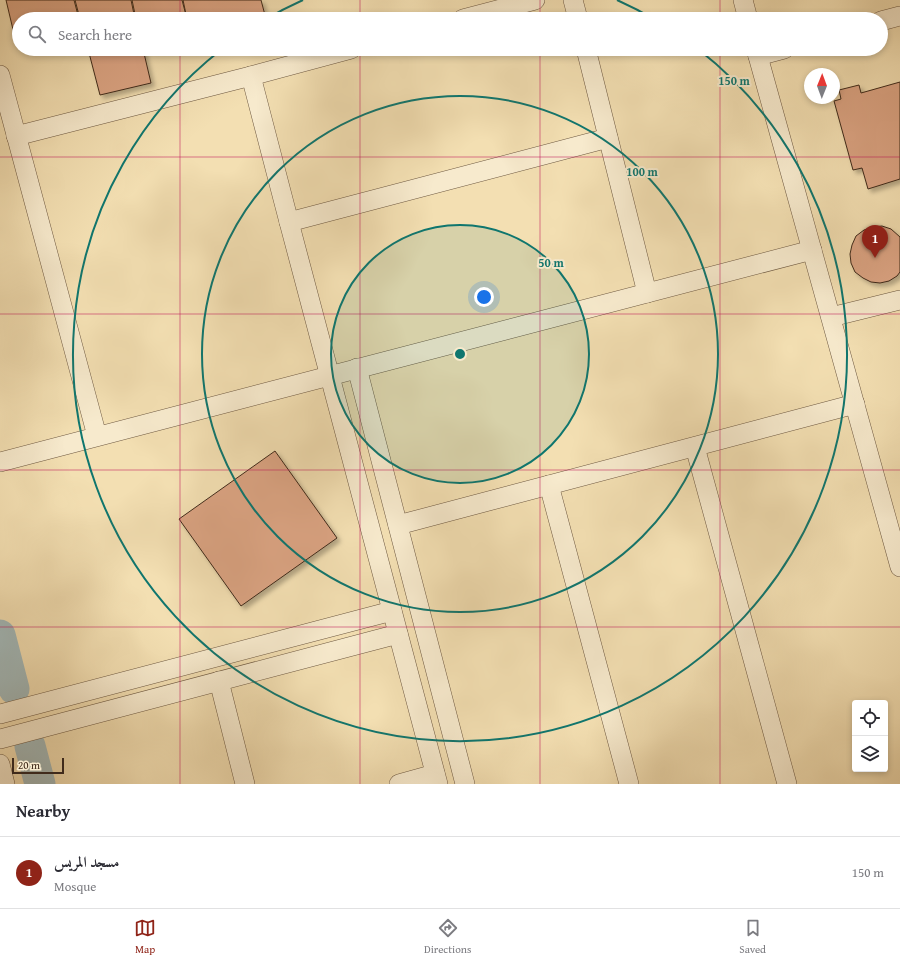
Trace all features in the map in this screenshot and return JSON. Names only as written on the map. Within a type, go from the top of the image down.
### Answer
[{"type":"street","points":[[489,12],[534,0]]},
{"type":"street","points":[[573,0],[576,12]]},
{"type":"street","points":[[743,0],[746,12]]},
{"type":"street","points":[[888,19],[900,16]]},
{"type":"street","points":[[16,136],[325,56]]},
{"type":"street","points":[[588,56],[647,293]]},
{"type":"street","points":[[758,56],[900,564]]},
{"type":"street","points":[[0,75],[98,436]]},
{"type":"street","points":[[251,76],[436,779],[400,784]]},
{"type":"street","points":[[289,222],[608,138]]},
{"type":"street","points":[[0,462],[812,250]]},
{"type":"street","points":[[831,317],[900,300]]},
{"type":"street","points":[[357,368],[465,784]]},
{"type":"street","points":[[398,525],[855,404]]},
{"type":"street","points":[[695,446],[787,784]]},
{"type":"street","points":[[549,485],[629,784]]},
{"type":"street","points":[[0,714],[392,610]]},
{"type":"street","points":[[0,739],[398,634]]},
{"type":"street","points":[[219,682],[245,784]]},
{"type":"street","points":[[0,764],[5,784]]},
{"type":"building","points":[[6,0],[74,0],[77,12],[12,12],[12,25]]},
{"type":"building","points":[[75,0],[131,0],[134,12],[78,12]]},
{"type":"building","points":[[132,0],[182,0],[185,12],[135,12]]},
{"type":"building","points":[[183,0],[261,0],[264,12],[186,12]]},
{"type":"building","points":[[90,56],[145,56],[151,83],[100,95]]},
{"type":"building","points":[[900,82],[900,179],[868,189],[862,168],[853,170],[835,104],[840,104],[840,90],[859,85],[861,93]]},
{"type":"building","points":[[882,226],[891,229],[900,237],[900,272],[889,281],[880,283],[871,282],[855,272],[851,263],[850,254],[856,236],[864,230]]},
{"type":"building","points":[[275,451],[337,538],[241,606],[179,519]]},
{"type":"waterway","points":[[0,635],[14,689]]},
{"type":"waterway","points":[[30,746],[40,784]]},
{"type":"place","name":"مسجد المريس","points":[[875,258]]}]
